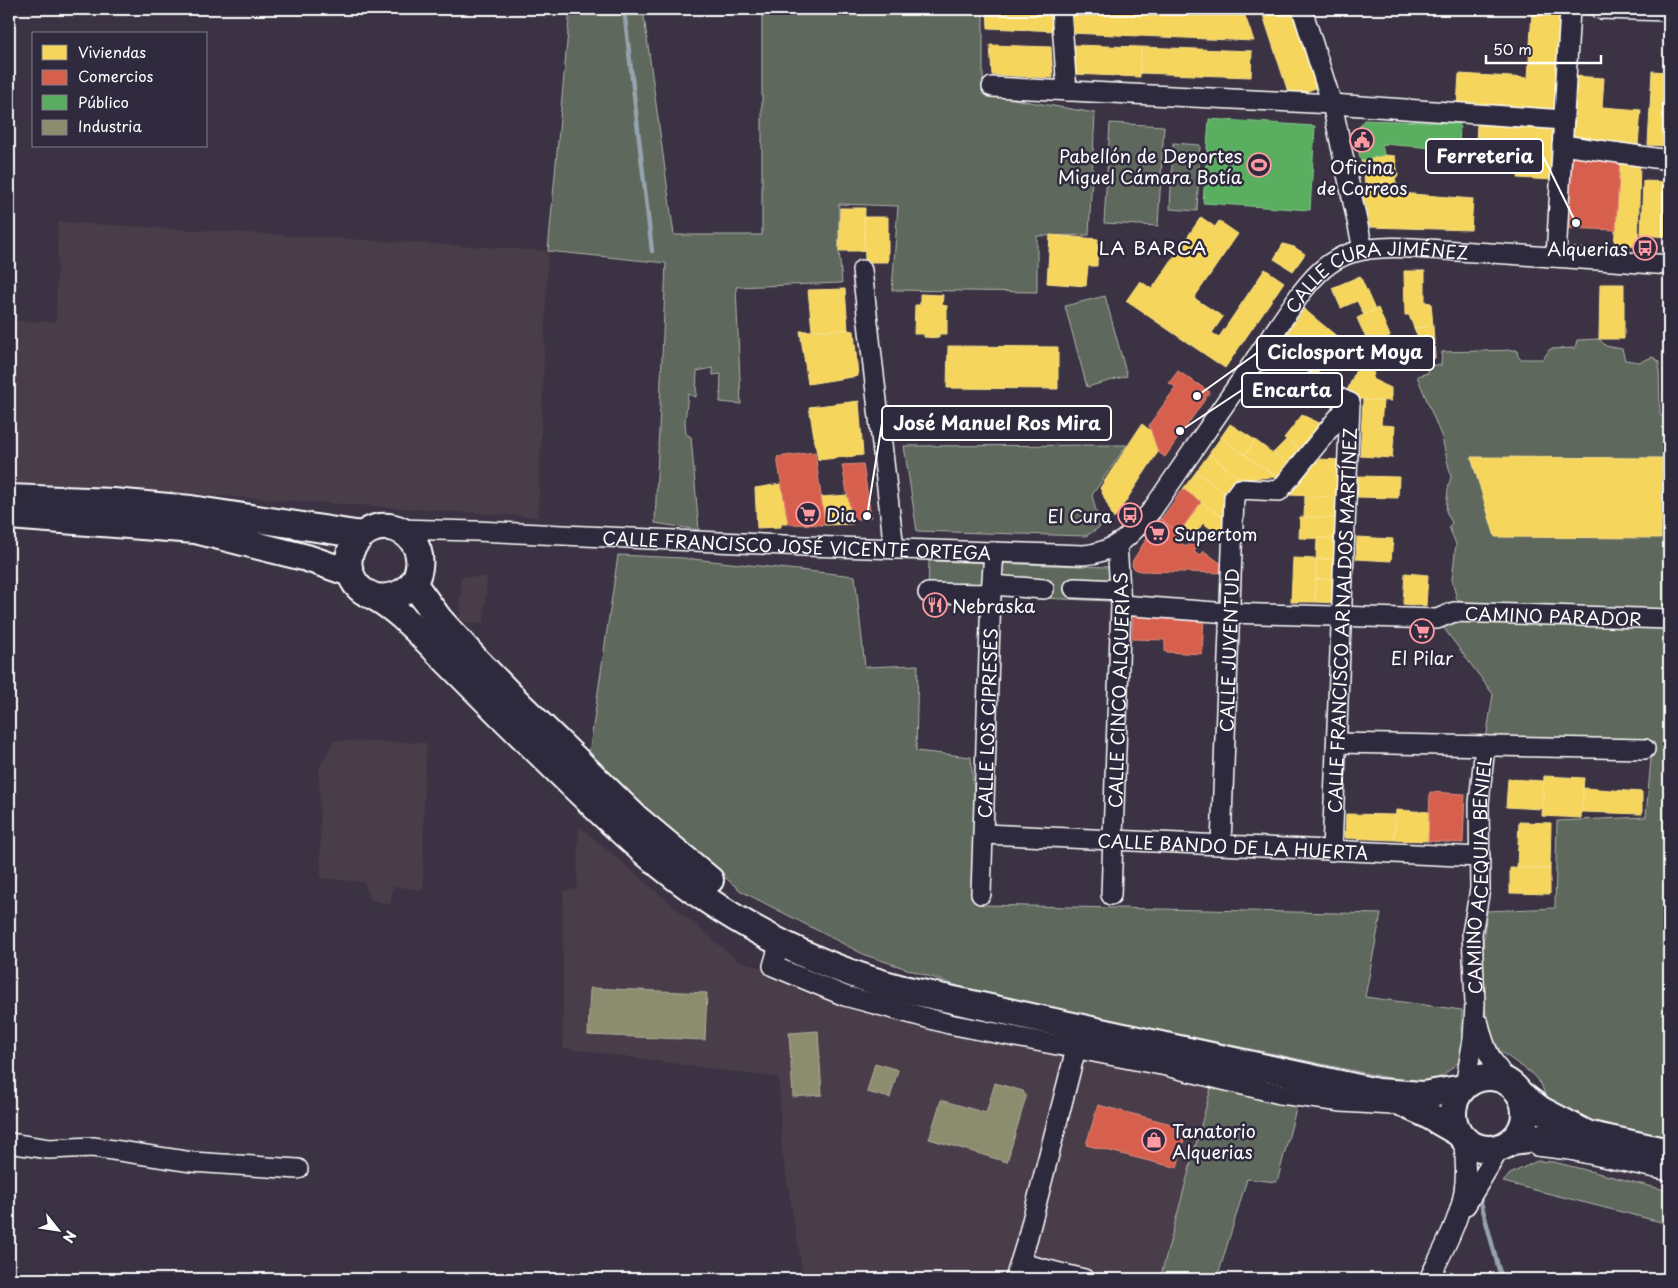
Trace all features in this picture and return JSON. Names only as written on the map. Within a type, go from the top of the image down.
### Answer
[{"type":"highway","points":[[9,498],[113,502],[190,510],[362,534]]},
{"type":"highway","points":[[9,516],[195,530],[298,555],[326,563],[350,573]]},
{"type":"highway","points":[[417,571],[406,591],[397,596],[375,597],[359,588],[354,581],[348,562],[350,552],[362,534],[379,527],[397,529],[406,534],[413,541],[417,571],[439,619],[483,668],[636,818],[694,867],[747,905],[785,928],[850,961],[932,995]]},
{"type":"highway","points":[[375,597],[411,624],[573,786],[648,855],[719,906],[780,942],[875,982],[1377,1092],[1422,1095],[1464,1087]]},
{"type":"highway","points":[[1461,1136],[1453,1114],[1457,1096],[1464,1087],[1474,1080],[1485,1076],[1497,1077],[1514,1087],[1541,1110],[1590,1135]]},
{"type":"highway","points":[[1507,1144],[1519,1135],[1525,1119],[1526,1110],[1514,1087]]},
{"type":"highway","points":[[1377,1092],[1410,1106],[1461,1136],[1471,1145],[1480,1148],[1490,1149],[1542,1137],[1590,1135],[1669,1152]]},
{"type":"street","points":[[1062,9],[1068,91]]},
{"type":"street","points":[[1302,9],[1332,104],[1363,249]]},
{"type":"street","points":[[1556,257],[1570,9]]},
{"type":"street","points":[[1600,9],[1669,11]]},
{"type":"street","points":[[992,87],[1332,104],[1564,120]]},
{"type":"street","points":[[1562,145],[1669,160]]},
{"type":"street","name":"CALLE CURA JIMÉNEZ","points":[[1117,544],[1138,527],[1152,510],[1314,276],[1343,256],[1363,249],[1414,249],[1669,265]]},
{"type":"street","points":[[862,270],[894,549]]},
{"type":"street","name":"CALLE FRANCISCO ARNALDOS MARTÍNEZ","points":[[1256,358],[1350,403],[1338,743],[1332,851]]},
{"type":"street","name":"CALLE JUVENTUD","points":[[1221,845],[1234,497],[1240,490],[1279,491],[1350,403]]},
{"type":"street","points":[[397,529],[475,531]]},
{"type":"street","points":[[417,571],[437,542],[447,537],[475,531]]},
{"type":"street","name":"CALLE FRANCISCO JOSÉ VICENTE ORTEGA","points":[[475,531],[1084,555],[1108,550],[1117,544]]},
{"type":"street","name":"CALLE CINCO ALQUERÍAS","points":[[1111,895],[1121,598],[1117,544]]},
{"type":"street","name":"CALLE LOS CIPRESES","points":[[982,894],[994,552]]},
{"type":"street","name":"CAMINO PARADOR","points":[[1074,588],[1121,598],[1229,613],[1437,619],[1454,612],[1669,620]]},
{"type":"street","points":[[928,593],[992,589],[1044,589]]},
{"type":"street","points":[[1338,743],[1645,749]]},
{"type":"street","name":"CAMINO ACEQUIA BENIEL","points":[[1475,1004],[1472,933],[1480,889],[1479,803],[1485,746]]},
{"type":"street","name":"CALLE BANDO DE LA HUERTA","points":[[984,834],[1480,858]]},
{"type":"street","points":[[780,942],[773,966],[845,996],[949,1024],[1166,1066],[1280,1094],[1342,1102],[1410,1106]]},
{"type":"street","points":[[1464,1087],[1473,1039],[1475,1004]]},
{"type":"street","points":[[1475,1004],[1484,1046],[1492,1062],[1514,1087]]},
{"type":"street","points":[[1076,1049],[1017,1271],[1084,1279]]},
{"type":"street","points":[[1459,1214],[1465,1181],[1466,1160],[1461,1136]]},
{"type":"street","points":[[9,1143],[49,1149],[92,1147],[192,1162],[298,1168]]},
{"type":"street","points":[[1430,1279],[1459,1214],[1507,1144],[1570,1150],[1669,1171]]},
{"type":"shaded area","points":[[58,222],[548,251],[538,517],[9,482],[9,321],[56,322]]},
{"type":"shaded area","points":[[461,577],[487,577],[484,623],[460,622]]},
{"type":"shaded area","points":[[334,741],[427,743],[424,784],[423,890],[393,886],[390,904],[370,900],[364,882],[321,878],[319,768]]},
{"type":"shaded area","points":[[579,826],[737,960],[845,996],[1051,1050],[1211,1088],[1160,1279],[1134,1279],[1119,1273],[1117,1279],[804,1279],[782,1152],[779,1078],[563,1048],[563,891],[577,889]]},
{"type":"green space","points":[[570,9],[643,9],[674,235],[762,235],[762,9],[983,9],[983,94],[1095,113],[1089,235],[1037,236],[1037,292],[892,290],[898,206],[839,204],[839,251],[842,283],[736,287],[741,404],[720,402],[721,374],[713,375],[713,368],[697,371],[696,397],[688,394],[685,421],[686,434],[691,437],[699,530],[655,523],[666,263],[548,251]]},
{"type":"green space","points":[[1110,123],[1164,126],[1158,226],[1104,223]]},
{"type":"green space","points":[[1173,143],[1200,145],[1197,211],[1170,209]]},
{"type":"green space","points":[[1105,296],[1127,376],[1087,387],[1065,306]]},
{"type":"green space","points":[[1599,339],[1606,346],[1622,349],[1625,360],[1639,362],[1653,357],[1659,362],[1660,415],[1669,419],[1666,441],[1669,441],[1669,609],[1485,606],[1457,600],[1452,580],[1456,544],[1449,527],[1452,523],[1446,511],[1451,477],[1442,438],[1417,376],[1428,373],[1428,365],[1441,365],[1442,352],[1517,350],[1520,359],[1543,359],[1550,349],[1575,348],[1577,340]]},
{"type":"green space","points":[[1127,445],[1092,495],[1100,527],[1086,536],[917,531],[904,446]]},
{"type":"green space","points":[[618,555],[683,558],[855,576],[865,667],[918,665],[916,751],[971,757],[983,905],[1381,914],[1365,997],[1462,1010],[1462,1059],[1436,1082],[1407,1082],[970,990],[865,955],[741,891],[588,761]]},
{"type":"green space","points":[[929,561],[1109,567],[1109,601],[928,593]]},
{"type":"green space","points":[[1437,619],[1669,619],[1669,1139],[1569,1117],[1548,1102],[1541,1084],[1531,1073],[1500,1051],[1487,1026],[1481,961],[1487,911],[1555,908],[1557,821],[1646,817],[1652,747],[1485,746],[1493,694]]},
{"type":"green space","points":[[1211,1088],[1297,1105],[1277,1182],[1247,1179],[1217,1279],[1160,1279]]},
{"type":"green space","points":[[1537,1161],[1554,1162],[1669,1191],[1669,1224],[1503,1182],[1510,1174]]},
{"type":"building: Viviendas","points":[[987,9],[1056,9],[1058,31],[988,28]]},
{"type":"building: Viviendas","points":[[1067,9],[1192,9],[1203,11],[1203,9],[1211,11],[1222,10],[1222,12],[1233,11],[1244,13],[1254,41],[1070,33]]},
{"type":"building: Viviendas","points":[[1261,9],[1287,9],[1290,12],[1289,15],[1293,14],[1296,27],[1300,25],[1305,45],[1303,46],[1318,87],[1290,98]]},
{"type":"building: Viviendas","points":[[1532,11],[1560,12],[1556,63],[1529,62]]},
{"type":"building: Viviendas","points":[[990,45],[1051,47],[1053,78],[992,75]]},
{"type":"building: Viviendas","points":[[1072,45],[1141,47],[1140,77],[1074,74]]},
{"type":"building: Viviendas","points":[[1141,47],[1252,51],[1251,77],[1140,73]]},
{"type":"building: Viviendas","points":[[1529,62],[1556,63],[1554,114],[1457,107],[1459,74],[1528,78]]},
{"type":"building: Viviendas","points":[[1652,71],[1669,72],[1669,146],[1648,145]]},
{"type":"building: Viviendas","points":[[1573,76],[1604,78],[1602,107],[1641,110],[1638,145],[1568,141]]},
{"type":"building: Viviendas","points":[[1477,124],[1554,128],[1552,180],[1518,178],[1519,164],[1475,161]]},
{"type":"building: Viviendas","points":[[1384,155],[1395,156],[1398,175],[1395,179],[1382,181],[1382,186],[1366,189],[1361,161]]},
{"type":"building: Viviendas","points":[[1620,161],[1640,162],[1638,246],[1614,247]]},
{"type":"building: Viviendas","points":[[1395,179],[1400,193],[1473,199],[1471,230],[1370,227],[1362,190],[1382,186],[1382,181]]},
{"type":"building: Viviendas","points":[[1643,181],[1669,182],[1669,237],[1641,235]]},
{"type":"building: Viviendas","points":[[840,208],[865,208],[864,251],[839,251]]},
{"type":"building: Viviendas","points":[[864,217],[888,217],[888,262],[865,262]]},
{"type":"building: Viviendas","points":[[1201,217],[1215,227],[1219,221],[1238,234],[1194,298],[1223,317],[1212,333],[1219,337],[1265,269],[1284,282],[1225,368],[1126,301],[1140,281],[1152,289]]},
{"type":"building: Viviendas","points":[[1050,235],[1098,239],[1097,266],[1088,266],[1086,286],[1047,283]]},
{"type":"building: Viviendas","points":[[1283,244],[1294,247],[1305,254],[1293,271],[1274,259]]},
{"type":"building: Viviendas","points":[[1404,271],[1425,271],[1425,302],[1431,303],[1433,326],[1414,328],[1409,315],[1405,315]]},
{"type":"building: Viviendas","points":[[1360,276],[1375,310],[1364,315],[1357,301],[1341,308],[1332,288]]},
{"type":"building: Viviendas","points":[[1600,284],[1624,284],[1624,339],[1599,339]]},
{"type":"building: Viviendas","points":[[845,289],[848,330],[812,330],[808,290]]},
{"type":"building: Viviendas","points":[[920,294],[943,295],[942,305],[947,306],[947,334],[939,334],[939,338],[924,337],[924,334],[914,334],[915,305],[920,305]]},
{"type":"building: Viviendas","points":[[1378,308],[1390,336],[1369,345],[1357,318]]},
{"type":"building: Viviendas","points":[[1304,309],[1346,344],[1339,358],[1283,338]]},
{"type":"building: Viviendas","points":[[1433,326],[1435,358],[1428,360],[1414,328]]},
{"type":"building: Viviendas","points":[[800,331],[854,331],[858,376],[808,384]]},
{"type":"building: Viviendas","points":[[1294,341],[1327,354],[1316,377],[1283,361]]},
{"type":"building: Viviendas","points":[[948,346],[1058,347],[1058,389],[947,388]]},
{"type":"building: Viviendas","points":[[1358,365],[1374,373],[1372,379],[1391,388],[1391,401],[1363,400],[1347,391]]},
{"type":"building: Viviendas","points":[[1273,373],[1301,389],[1291,408],[1262,392]]},
{"type":"building: Viviendas","points":[[1363,400],[1383,401],[1381,425],[1395,426],[1392,458],[1360,456]]},
{"type":"building: Viviendas","points":[[859,401],[863,455],[818,460],[809,407]]},
{"type":"building: Viviendas","points":[[1302,415],[1324,425],[1302,450],[1284,438]]},
{"type":"building: Viviendas","points":[[1142,424],[1151,431],[1158,452],[1114,519],[1100,488]]},
{"type":"building: Viviendas","points":[[1230,424],[1255,440],[1245,455],[1221,437]]},
{"type":"building: Viviendas","points":[[1221,437],[1277,477],[1241,479],[1209,454]]},
{"type":"building: Viviendas","points":[[1255,440],[1290,466],[1277,477],[1245,455]]},
{"type":"building: Viviendas","points":[[1286,440],[1302,450],[1290,466],[1273,453]]},
{"type":"building: Viviendas","points":[[1209,454],[1241,479],[1228,496],[1196,472]]},
{"type":"building: Viviendas","points":[[1471,457],[1662,458],[1661,538],[1495,537]]},
{"type":"building: Viviendas","points":[[1317,459],[1343,460],[1342,497],[1288,495]]},
{"type":"building: Viviendas","points":[[1196,472],[1228,496],[1230,522],[1183,489]]},
{"type":"building: Viviendas","points":[[1357,476],[1399,477],[1398,498],[1356,497]]},
{"type":"building: Viviendas","points":[[781,484],[788,524],[781,524],[781,527],[757,528],[755,488]]},
{"type":"building: Viviendas","points":[[848,495],[853,524],[825,525],[821,497]]},
{"type":"building: Viviendas","points":[[1305,496],[1342,497],[1341,518],[1304,517]]},
{"type":"building: Viviendas","points":[[1201,502],[1230,522],[1221,536],[1203,523],[1190,542],[1179,533]]},
{"type":"building: Viviendas","points":[[1300,517],[1341,518],[1340,539],[1299,538]]},
{"type":"building: Viviendas","points":[[1357,537],[1393,539],[1391,561],[1356,559]]},
{"type":"building: Viviendas","points":[[1317,538],[1340,539],[1339,559],[1316,559]]},
{"type":"building: Viviendas","points":[[1293,558],[1316,559],[1315,602],[1291,602]]},
{"type":"building: Viviendas","points":[[1316,559],[1339,559],[1338,580],[1316,579]]},
{"type":"building: Viviendas","points":[[1405,573],[1428,575],[1426,606],[1403,604]]},
{"type":"building: Viviendas","points":[[1316,579],[1338,580],[1337,603],[1315,602]]},
{"type":"building: Viviendas","points":[[1544,776],[1584,778],[1581,818],[1542,816]]},
{"type":"building: Viviendas","points":[[1508,779],[1544,781],[1542,809],[1506,807]]},
{"type":"building: Viviendas","points":[[1583,788],[1642,792],[1642,814],[1582,812]]},
{"type":"building: Viviendas","points":[[1396,810],[1430,812],[1428,841],[1394,840]]},
{"type":"building: Viviendas","points":[[1346,814],[1395,815],[1394,840],[1345,838]]},
{"type":"building: Viviendas","points":[[1519,822],[1551,823],[1550,869],[1517,868]]},
{"type":"building: Viviendas","points":[[1510,868],[1550,869],[1550,894],[1510,893]]},
{"type":"building: Comercios","points":[[1570,153],[1620,156],[1616,230],[1566,228]]},
{"type":"building: Comercios","points":[[1178,371],[1210,392],[1165,457],[1158,452],[1149,425],[1176,387],[1169,383]]},
{"type":"building: Comercios","points":[[815,452],[825,525],[788,524],[777,457]]},
{"type":"building: Comercios","points":[[863,464],[871,517],[852,520],[842,465]]},
{"type":"building: Comercios","points":[[1183,489],[1201,502],[1179,533],[1161,519]]},
{"type":"building: Comercios","points":[[1160,518],[1184,537],[1180,542],[1187,547],[1190,542],[1197,547],[1194,552],[1200,556],[1204,551],[1227,568],[1225,573],[1136,570],[1132,566],[1133,560]]},
{"type":"building: Comercios","points":[[1133,614],[1204,617],[1202,654],[1165,652],[1165,640],[1132,639]]},
{"type":"building: Comercios","points":[[1430,792],[1465,794],[1463,843],[1428,841]]},
{"type":"building: Comercios","points":[[1098,1105],[1187,1128],[1177,1168],[1086,1145]]},
{"type":"building: Público","name":"Pabellón de Deportes Miguel Cámara Botía","points":[[1209,119],[1315,126],[1310,210],[1203,203]]},
{"type":"building: Público","points":[[1364,120],[1460,123],[1459,150],[1382,144],[1384,155],[1361,161],[1354,135]]},
{"type":"building: Industria","points":[[590,988],[707,993],[705,1040],[588,1035]]},
{"type":"building: Industria","points":[[818,1031],[822,1095],[793,1097],[789,1033]]},
{"type":"building: Industria","points":[[875,1063],[898,1070],[890,1098],[867,1092]]},
{"type":"building: Industria","points":[[995,1083],[1023,1091],[1026,1097],[1007,1162],[929,1139],[941,1100],[986,1113]]},
{"type":"waterway","points":[[624,9],[652,251]]},
{"type":"waterway","points":[[1479,1195],[1499,1270],[1504,1279]]},
{"type":"place","name":"Oficina de Correos","points":[[1362,140]]},
{"type":"place","name":"Pabellón de Deportes Miguel Cámara Botía","points":[[1259,165]]},
{"type":"place","name":"Ferreteria","points":[[1576,223]]},
{"type":"place","name":"Alquerias","points":[[1645,248]]},
{"type":"place","name":"Ciclosport Moya","points":[[1197,396]]},
{"type":"place","name":"Encarta","points":[[1180,431]]},
{"type":"place","name":"Dia","points":[[808,514]]},
{"type":"place","name":"El Cura","points":[[1130,515]]},
{"type":"place","name":"José Manuel Ros Mira","points":[[867,516]]},
{"type":"place","name":"Supertom","points":[[1157,533]]},
{"type":"place","name":"Nebraska","points":[[935,605]]},
{"type":"place","name":"El Pilar","points":[[1422,631]]},
{"type":"place","name":"Tanatorio Alquerias","points":[[1154,1140]]},
{"type":"district","name":"LA BARCA","points":[[1153,247]]}]
